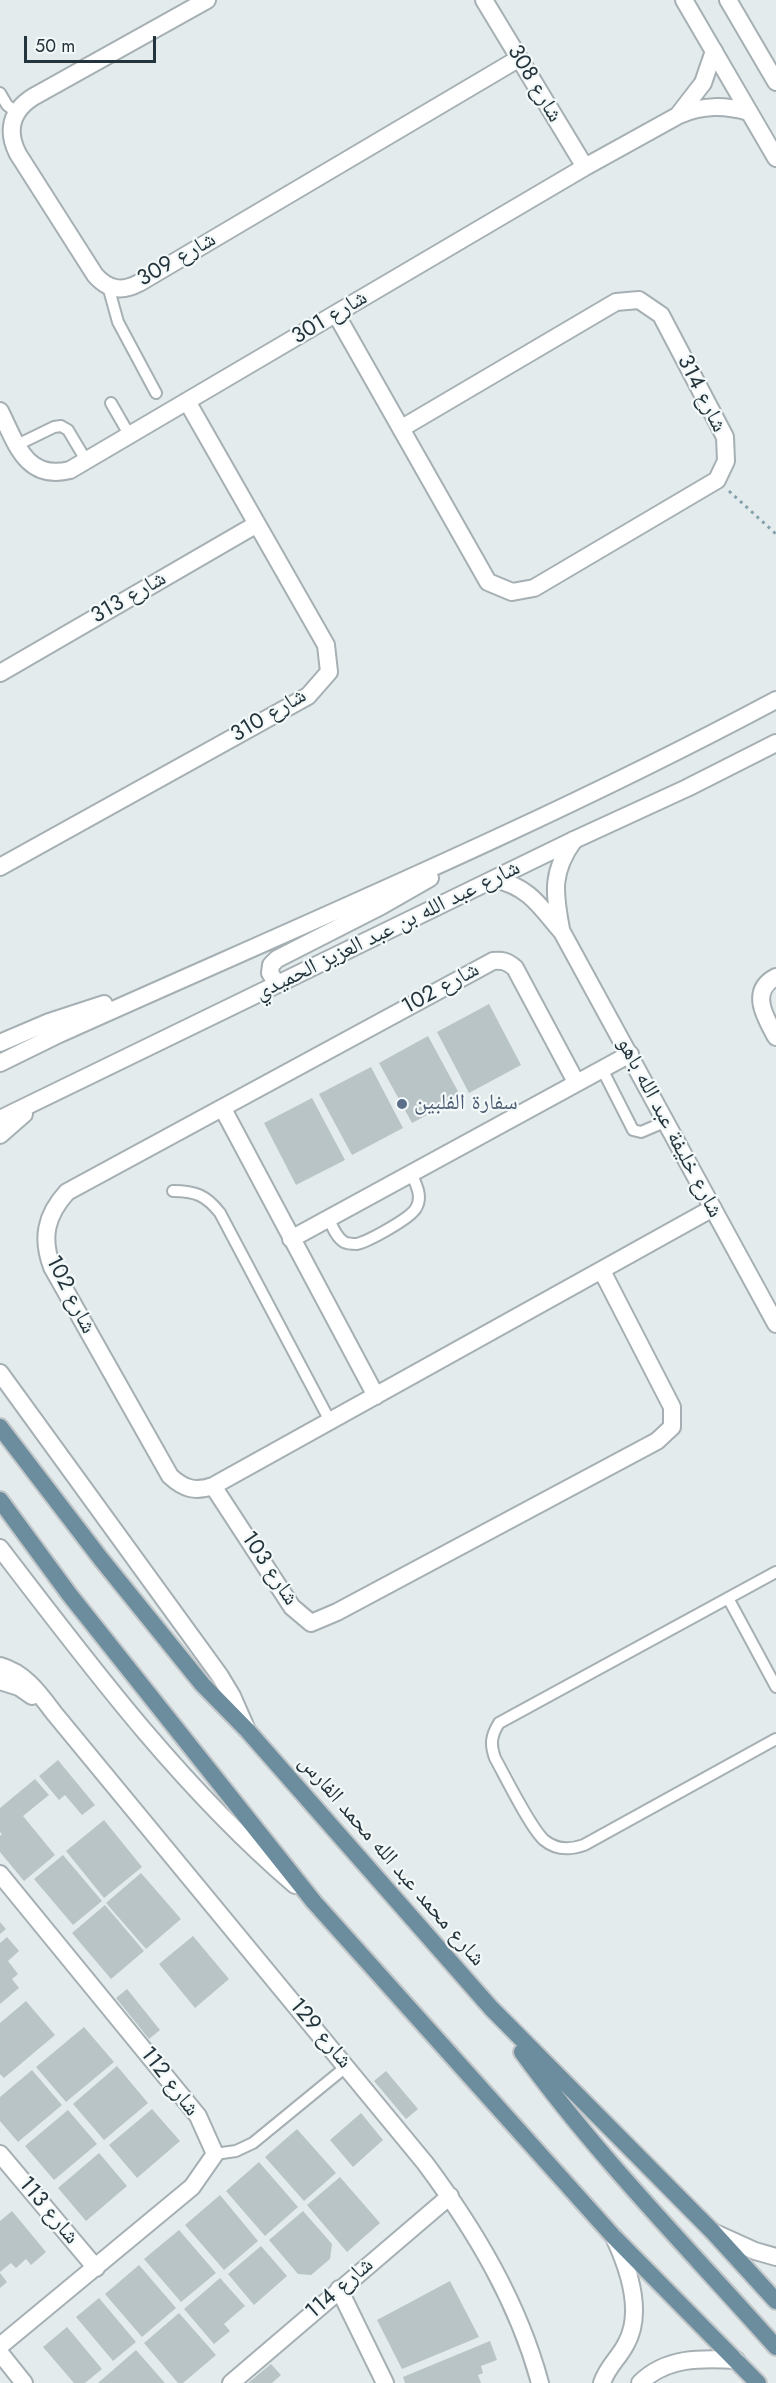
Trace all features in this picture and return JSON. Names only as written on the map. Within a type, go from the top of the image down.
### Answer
[{"type":"main road","name":"شارع محمد عبد الله محمد الفارس","points":[[0,1427],[201,1684],[247,1731],[491,2008],[713,2232],[776,2301]]},
{"type":"main road","points":[[0,1500],[69,1594],[314,1902],[614,2236],[758,2383]]},
{"type":"main road","points":[[491,2008],[572,2116],[776,2347]]},
{"type":"street","points":[[16,112],[33,97],[207,0]]},
{"type":"street","name":"شارع 308","points":[[484,0],[585,167]]},
{"type":"street","points":[[684,0],[776,158]]},
{"type":"street","points":[[728,0],[776,82]]},
{"type":"street","name":"شارع 301","points":[[679,115],[703,83],[714,51]]},
{"type":"street","name":"شارع 309","points":[[16,112],[12,122],[13,144],[95,275],[108,286],[124,289],[139,283],[518,59]]},
{"type":"street","name":"شارع 301","points":[[0,411],[17,445],[30,463],[49,472],[70,470],[188,403],[585,167],[679,115],[691,110],[718,106],[749,112]]},
{"type":"street","name":"شارع 314","points":[[402,428],[616,302],[639,300],[661,315],[724,437],[726,461],[717,480]]},
{"type":"street","points":[[336,314],[488,582],[512,592],[534,588],[717,480]]},
{"type":"street","name":"شارع 310","points":[[0,867],[308,696],[329,672],[326,645],[188,403]]},
{"type":"street","name":"شارع 313","points":[[0,673],[257,524]]},
{"type":"street","name":"شارع عبد الله بن عبد العزيز الحميدي","points":[[0,1063],[151,993],[474,850],[776,700]]},
{"type":"street","name":"شارع عبد الله بن عبد العزيز الحميدي","points":[[0,1119],[776,743]]},
{"type":"street","name":"شارع خليفة عبد الله باهو","points":[[562,932],[555,887],[560,864],[574,840]]},
{"type":"street","points":[[277,984],[270,973],[277,959],[407,892],[474,850]]},
{"type":"street","name":"شارع خليفة عبد الله باهو","points":[[495,879],[519,887],[529,894],[562,932],[776,1324]]},
{"type":"street","name":"شارع 102","points":[[213,1486],[191,1489],[180,1486],[170,1476],[52,1268],[46,1252],[45,1235],[48,1219],[56,1204],[67,1192],[493,961],[509,962],[515,968],[576,1082]]},
{"type":"street","points":[[776,977],[770,980],[761,992],[762,1011],[776,1037]]},
{"type":"street","points":[[0,1043],[78,1012],[151,993]]},
{"type":"street","points":[[291,1239],[630,1054]]},
{"type":"street","points":[[0,1135],[44,1097]]},
{"type":"street","points":[[222,1109],[376,1396]]},
{"type":"street","points":[[213,1486],[713,1208]]},
{"type":"street","name":"شارع 103","points":[[213,1486],[292,1607],[311,1623],[337,1612],[657,1441],[672,1427],[672,1407],[602,1270]]},
{"type":"street","points":[[0,1373],[220,1676],[232,1696],[247,1731]]},
{"type":"street","points":[[0,1548],[165,1756],[230,1826],[314,1902]]},
{"type":"street","name":"شارع 129","points":[[0,1666],[28,1680],[397,2126],[450,2196],[496,2271],[525,2337],[540,2383]]},
{"type":"street","name":"شارع 129","points":[[0,1681],[19,1687],[54,1713]]},
{"type":"street","name":"شارع 112","points":[[0,1874],[198,2116],[215,2154]]},
{"type":"street","name":"شارع 113","points":[[0,2154],[96,2268]]},
{"type":"street","points":[[24,2383],[1,2355],[96,2268],[192,2187],[215,2154]]},
{"type":"street","name":"شارع 114","points":[[231,2383],[450,2196]]},
{"type":"street","points":[[713,2232],[755,2251],[776,2257]]},
{"type":"street","points":[[602,2383],[610,2366],[627,2342],[633,2322],[633,2302],[628,2276],[614,2236]]},
{"type":"street","points":[[339,2289],[385,2383]]},
{"type":"street","points":[[640,2383],[655,2370],[681,2360],[710,2358],[736,2360]]},
{"type":"lane","points":[[0,93],[7,105],[16,112]]},
{"type":"lane","points":[[108,286],[118,322],[156,393]]},
{"type":"lane","points":[[111,403],[130,436]]},
{"type":"lane","points":[[17,445],[54,427],[61,426],[68,430],[87,462]]},
{"type":"lane","points":[[602,1069],[633,1130],[641,1132],[667,1121]]},
{"type":"lane","points":[[329,1219],[339,1238],[350,1244],[362,1242],[408,1217],[416,1208],[419,1196],[411,1173]]},
{"type":"lane","points":[[173,1191],[197,1192],[206,1197],[220,1213],[330,1421]]},
{"type":"lane","points":[[776,1572],[500,1723],[492,1734],[491,1746],[495,1758],[543,1839],[567,1849],[584,1845],[776,1739]]},
{"type":"lane","points":[[728,1598],[776,1687]]},
{"type":"lane","points":[[215,2154],[236,2151],[253,2143],[346,2066]]},
{"type":"path","points":[[717,480],[776,534]]},
{"type":"building","points":[[489,1004],[521,1065],[469,1093],[437,1032]]},
{"type":"building","points":[[428,1036],[461,1097],[412,1123],[379,1063]]},
{"type":"building","points":[[371,1067],[403,1128],[352,1155],[319,1094]]},
{"type":"building","points":[[312,1098],[345,1160],[296,1185],[264,1123]]},
{"type":"building","points":[[58,1760],[95,1805],[82,1815],[65,1795],[59,1800],[39,1776]]},
{"type":"building","points":[[35,1779],[49,1795],[23,1816],[55,1855],[24,1881],[0,1852],[2,1834],[0,1832],[0,1808]]},
{"type":"building","points":[[104,1820],[142,1867],[104,1898],[66,1851]]},
{"type":"building","points":[[63,1855],[102,1901],[73,1925],[34,1879]]},
{"type":"building","points":[[141,1873],[181,1919],[146,1949],[106,1903]]},
{"type":"building","points":[[105,1905],[144,1951],[111,1979],[72,1933]]},
{"type":"building","points":[[0,1922],[6,1929],[0,1934]]},
{"type":"building","points":[[193,1936],[229,1979],[195,2008],[159,1964]]},
{"type":"building","points":[[7,1937],[19,1951],[8,1961],[18,1974],[12,1979],[19,1988],[0,2004],[0,1943]]},
{"type":"building","points":[[127,1989],[160,2030],[149,2039],[116,1998]]},
{"type":"building","points":[[26,2001],[55,2035],[4,2078],[0,2074],[0,2023]]},
{"type":"building","points":[[84,2027],[114,2062],[66,2102],[36,2067]]},
{"type":"building","points":[[117,2066],[148,2103],[104,2140],[73,2104]]},
{"type":"building","points":[[32,2070],[62,2105],[18,2142],[0,2121],[0,2097]]},
{"type":"building","points":[[386,2071],[418,2109],[406,2119],[374,2081]]},
{"type":"building","points":[[152,2109],[180,2141],[137,2178],[109,2145]]},
{"type":"building","points":[[68,2110],[97,2144],[54,2180],[25,2146]]},
{"type":"building","points":[[361,2113],[383,2140],[353,2167],[330,2140]]},
{"type":"building","points":[[297,2129],[336,2173],[304,2201],[265,2157]]},
{"type":"building","points":[[99,2153],[127,2186],[86,2221],[58,2188]]},
{"type":"building","points":[[259,2162],[298,2207],[265,2236],[226,2191]]},
{"type":"building","points":[[340,2177],[380,2223],[347,2252],[307,2205]]},
{"type":"building","points":[[220,2195],[258,2241],[224,2270],[185,2225]]},
{"type":"building","points":[[12,2211],[46,2252],[31,2265],[26,2259],[16,2268],[11,2263],[0,2272],[0,2221]]},
{"type":"building","points":[[303,2211],[332,2244],[330,2259],[311,2275],[298,2274],[269,2240]]},
{"type":"building","points":[[179,2230],[216,2273],[181,2302],[144,2259]]},
{"type":"building","points":[[261,2246],[287,2276],[254,2305],[228,2274]]},
{"type":"building","points":[[139,2265],[176,2308],[142,2337],[105,2294]]},
{"type":"building","points":[[0,2273],[7,2282],[0,2288]]},
{"type":"building","points":[[220,2278],[245,2306],[224,2324],[230,2331],[214,2344],[184,2309]]},
{"type":"building","points":[[450,2281],[479,2337],[402,2369],[377,2320]]},
{"type":"building","points":[[99,2298],[136,2342],[113,2361],[76,2317]]},
{"type":"building","points":[[179,2313],[216,2355],[183,2383],[178,2383],[144,2343]]},
{"type":"building","points":[[67,2327],[102,2369],[85,2383],[74,2383],[43,2347]]},
{"type":"building","points":[[490,2341],[497,2360],[481,2366],[483,2373],[478,2375],[481,2383],[405,2383],[403,2377]]},
{"type":"building","points":[[136,2350],[165,2383],[98,2383]]},
{"type":"building","points":[[271,2364],[281,2375],[272,2383],[248,2383]]},
{"type":"place","name":"سفارة الفلبين","points":[[402,1104]]}]
